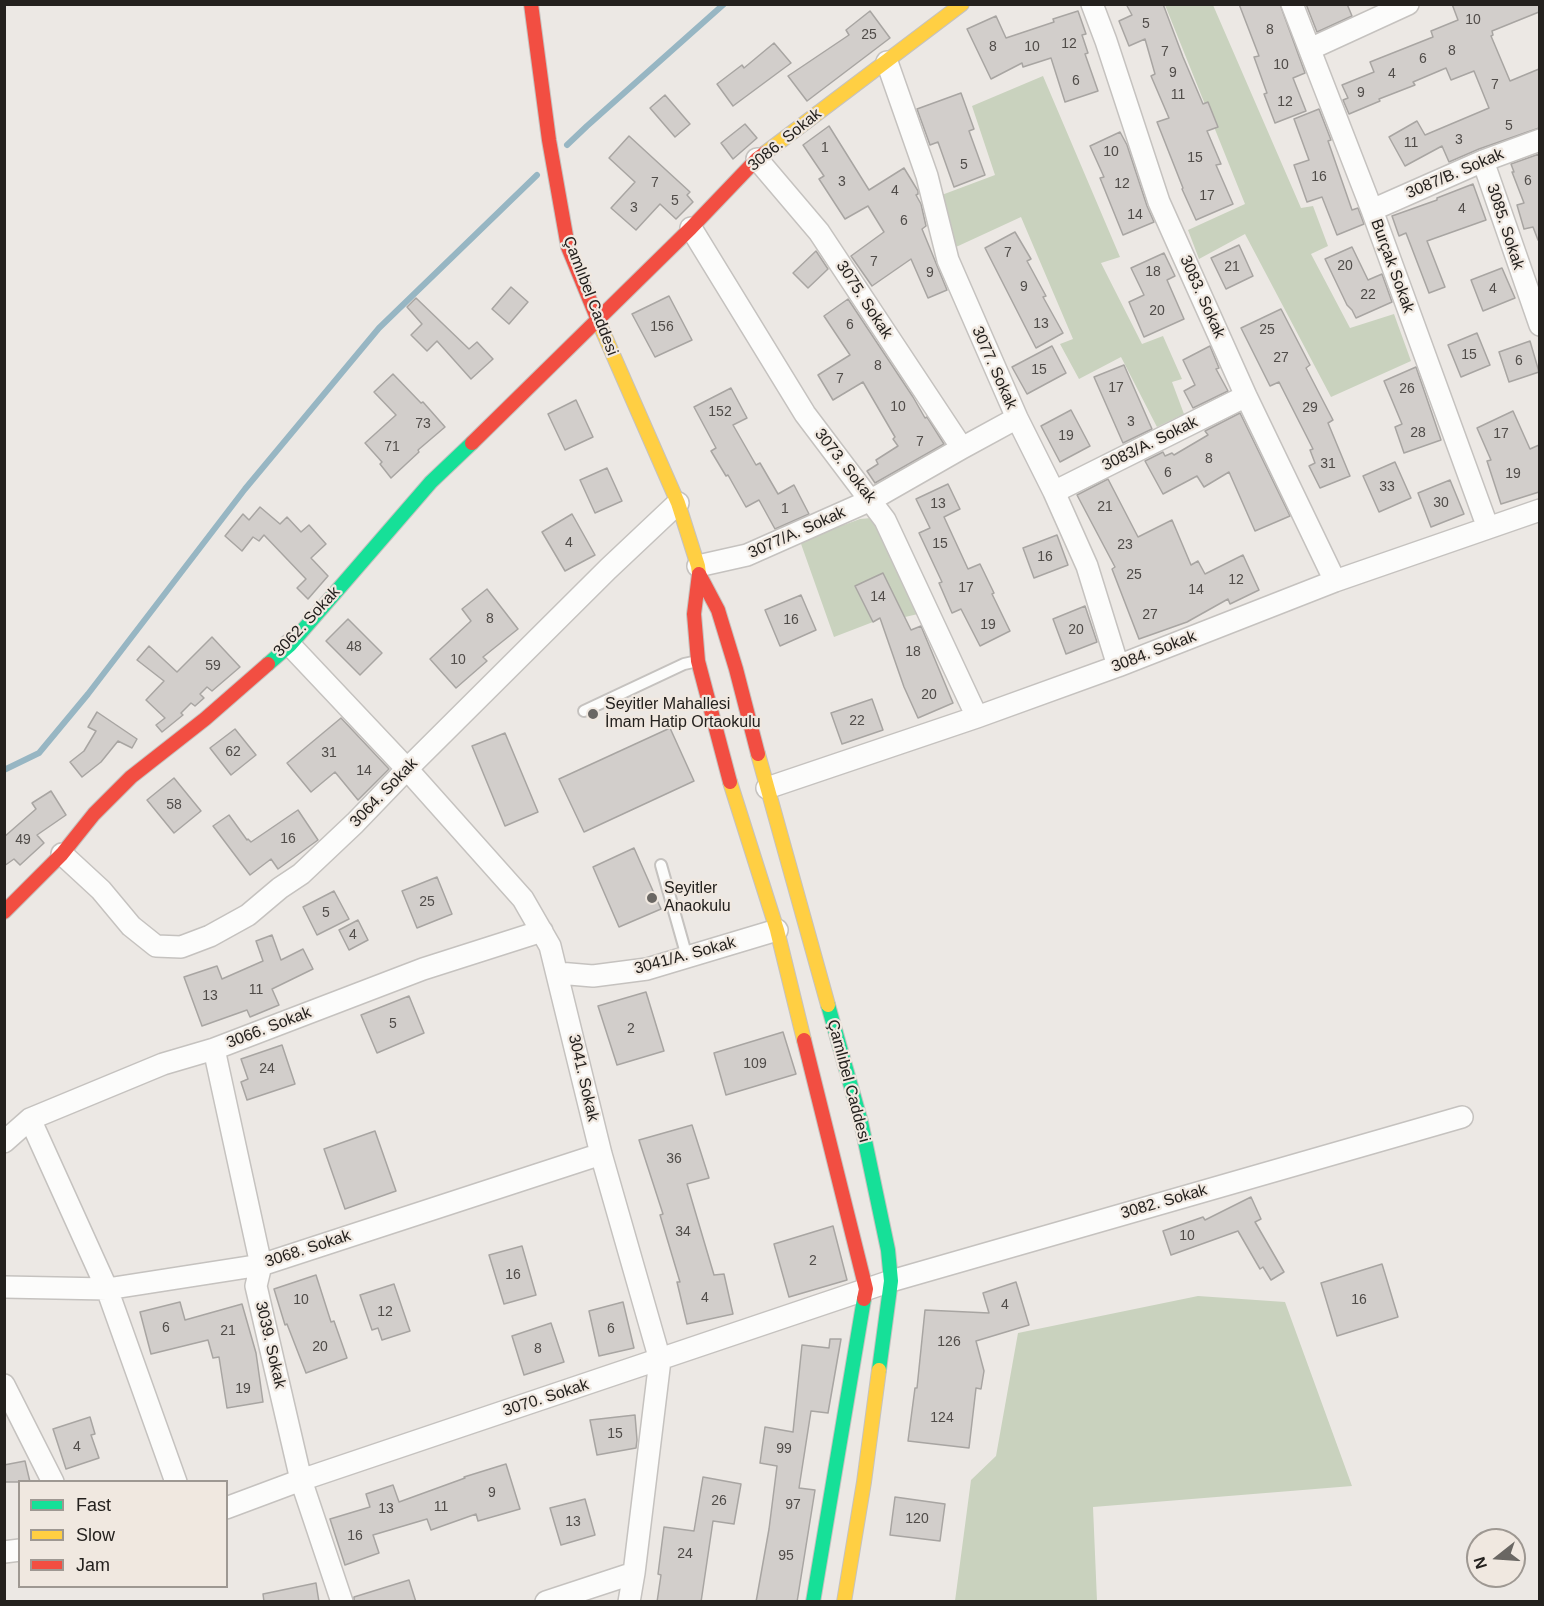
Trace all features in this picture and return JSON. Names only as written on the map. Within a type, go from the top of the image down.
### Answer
[{"type":"street","name":"Çamlıbel Caddesi","points":[[531,4],[549,140],[568,247],[678,503],[699,570],[718,610],[861,1122],[888,1250],[891,1281],[864,1482],[844,1602]]},
{"type":"street","name":"3086. Sokak","points":[[598,320],[757,159],[962,4]]},
{"type":"street","name":"3083. Sokak","points":[[1092,4],[1159,202],[1246,396],[1335,581]]},
{"type":"street","name":"Burçak Sokak","points":[[1292,4],[1372,210],[1488,528]]},
{"type":"street","points":[[1310,49],[1408,4]]},
{"type":"street","name":"3077. Sokak","points":[[887,62],[927,176],[948,260],[1017,418],[1054,492],[1087,566],[1118,666]]},
{"type":"street","name":"3087/B. Sokak","points":[[1372,210],[1483,161],[1539,140]]},
{"type":"street","name":"3075. Sokak","points":[[757,159],[819,232],[962,448]]},
{"type":"street","name":"3085. Sokak","points":[[1483,161],[1539,325]]},
{"type":"street","name":"3073. Sokak","points":[[691,228],[805,414],[885,520],[977,717]]},
{"type":"street","name":"3062. Sokak","points":[[4,912],[62,854],[94,814],[131,777],[205,719],[290,645],[431,482],[598,320]]},
{"type":"street","name":"3083/A. Sokak","points":[[1054,492],[1246,396]]},
{"type":"street","name":"3077/A. Sokak","points":[[699,570],[747,555],[871,500],[1017,418]]},
{"type":"street","name":"3064. Sokak","points":[[62,854],[101,890],[131,926],[156,946],[181,947],[210,936],[248,915],[301,874],[355,823],[608,569],[678,503]]},
{"type":"street","name":"3084. Sokak","points":[[767,788],[977,717],[1118,666],[1335,581],[1539,510]]},
{"type":"street","name":"Çamlıbel Caddesi","points":[[699,570],[694,614],[698,661],[728,776],[777,930],[867,1289],[813,1602]]},
{"type":"street","name":"3041. Sokak","points":[[290,645],[407,769],[523,899],[550,946],[601,1154],[660,1360],[629,1602]]},
{"type":"street","name":"3066. Sokak","points":[[4,1142],[30,1119],[163,1064],[214,1049],[423,969],[542,930]]},
{"type":"street","name":"3041/A. Sokak","points":[[558,973],[593,976],[647,969],[777,930]]},
{"type":"street","name":"3039. Sokak","points":[[214,1049],[261,1265],[256,1286],[301,1480],[342,1602]]},
{"type":"street","name":"3082. Sokak","points":[[867,1289],[1462,1117]]},
{"type":"street","points":[[30,1119],[108,1289],[175,1480]]},
{"type":"street","name":"3068. Sokak","points":[[4,1287],[108,1289],[261,1265],[601,1154]]},
{"type":"street","name":"3070. Sokak","points":[[228,1507],[301,1480],[867,1289]]},
{"type":"street","points":[[4,1385],[52,1480]]},
{"type":"street","points":[[546,1602],[634,1574]]},
{"type":"lane","points":[[584,711],[684,664],[698,661]]},
{"type":"lane","points":[[661,865],[687,957]]},
{"type":"green space","points":[[1165,5],[1213,5],[1301,208],[1313,206],[1328,246],[1311,254],[1350,328],[1394,314],[1411,361],[1331,397],[1245,234],[1199,259],[1188,230],[1245,204]]},
{"type":"green space","points":[[1043,76],[1120,257],[1101,263],[1142,344],[1163,336],[1182,379],[1172,382],[1184,414],[1157,427],[1121,357],[1079,379],[1060,344],[1073,339],[1021,217],[956,247],[939,196],[995,175],[972,106]]},
{"type":"green space","points":[[871,518],[885,536],[918,614],[905,617],[883,573],[855,586],[873,622],[834,637],[800,541],[860,519]]},
{"type":"green space","points":[[1198,1296],[1285,1302],[1352,1486],[1093,1507],[1097,1601],[955,1601],[971,1480],[996,1456],[1018,1333]]},
{"type":"building","points":[[1126,4],[1163,4],[1203,104],[1208,102],[1218,127],[1207,131],[1221,164],[1216,165],[1233,204],[1196,220],[1157,122],[1169,118],[1151,76],[1155,74],[1145,39],[1129,46],[1119,21],[1132,15]]},
{"type":"building","points":[[1239,4],[1280,4],[1305,73],[1293,78],[1306,111],[1275,123],[1254,57],[1259,56]]},
{"type":"building","points":[[1306,4],[1347,4],[1352,16],[1317,32]]},
{"type":"building","points":[[1452,4],[1539,4],[1539,12],[1492,31],[1491,36],[1510,81],[1539,69],[1539,128],[1449,162],[1442,146],[1405,166],[1389,137],[1417,121],[1425,135],[1489,108],[1474,71],[1451,80],[1446,68],[1413,82],[1415,85],[1349,114],[1343,100],[1348,98],[1342,85],[1374,72],[1370,62],[1433,37],[1431,31],[1458,20]]},
{"type":"building","points":[[870,11],[890,38],[807,101],[788,76],[849,35],[846,30]]},
{"type":"building","points":[[1078,11],[1086,34],[1082,35],[1088,53],[1085,54],[1098,91],[1065,102],[1051,58],[1023,67],[1022,63],[991,79],[967,29],[996,16],[1006,38],[1054,22],[1053,19]]},
{"type":"building","points":[[774,43],[791,63],[733,106],[717,84],[742,65],[744,68]]},
{"type":"building","points":[[961,93],[974,129],[969,131],[985,175],[954,187],[938,142],[930,145],[917,109]]},
{"type":"building","points":[[665,95],[690,124],[675,137],[650,108]]},
{"type":"building","points":[[1319,109],[1352,210],[1358,208],[1364,224],[1337,235],[1322,197],[1307,202],[1294,165],[1309,160],[1294,119]]},
{"type":"building","points":[[745,124],[757,138],[733,159],[721,143]]},
{"type":"building","points":[[829,126],[869,190],[904,168],[918,191],[916,195],[921,204],[926,226],[922,229],[947,290],[928,298],[911,259],[872,286],[851,256],[884,232],[868,206],[845,219],[819,179],[824,176],[803,145]]},
{"type":"building","points":[[1120,132],[1127,145],[1154,222],[1123,235],[1100,178],[1104,177],[1090,146]]},
{"type":"building","points":[[629,136],[690,192],[687,195],[693,202],[676,219],[660,204],[636,230],[611,208],[635,182],[609,158]]},
{"type":"building","points":[[1539,154],[1538,240],[1533,227],[1524,229],[1517,205],[1524,203],[1511,164]]},
{"type":"building","points":[[1473,184],[1486,220],[1427,241],[1445,287],[1429,293],[1406,233],[1399,236],[1392,216]]},
{"type":"building","points":[[1015,232],[1031,259],[1027,261],[1063,333],[1036,348],[985,248]]},
{"type":"building","points":[[1239,245],[1253,276],[1226,289],[1211,258]]},
{"type":"building","points":[[1352,247],[1368,280],[1382,274],[1392,302],[1356,318],[1347,305],[1325,259]]},
{"type":"building","points":[[816,251],[828,269],[808,288],[793,273]]},
{"type":"building","points":[[1164,253],[1175,276],[1167,280],[1184,319],[1144,337],[1129,302],[1144,295],[1131,268]]},
{"type":"building","points":[[1502,268],[1515,298],[1483,311],[1471,280]]},
{"type":"building","points":[[511,287],[528,302],[509,324],[492,309]]},
{"type":"building","points":[[669,296],[692,340],[655,357],[632,314]]},
{"type":"building","points":[[416,298],[469,349],[477,342],[493,359],[471,379],[437,341],[427,351],[411,335],[422,324],[407,307]]},
{"type":"building","points":[[848,299],[944,444],[875,483],[867,471],[878,464],[876,460],[898,446],[893,439],[895,437],[863,382],[833,400],[818,375],[850,355],[824,316]]},
{"type":"building","points":[[1281,309],[1310,365],[1306,368],[1333,420],[1328,423],[1350,476],[1320,488],[1309,466],[1315,463],[1310,450],[1313,449],[1279,382],[1270,386],[1241,328]]},
{"type":"building","points":[[1477,333],[1490,365],[1461,377],[1448,345]]},
{"type":"building","points":[[1530,341],[1539,372],[1509,382],[1499,352]]},
{"type":"building","points":[[1052,346],[1066,373],[1027,394],[1012,367]]},
{"type":"building","points":[[1210,346],[1219,368],[1216,369],[1228,391],[1193,408],[1184,391],[1195,385],[1183,360]]},
{"type":"building","points":[[1124,365],[1152,429],[1123,443],[1094,377]]},
{"type":"building","points":[[1416,367],[1441,440],[1404,453],[1395,427],[1402,424],[1384,381]]},
{"type":"building","points":[[393,374],[421,403],[423,402],[445,427],[418,450],[419,452],[391,478],[380,464],[382,462],[365,443],[396,415],[374,392]]},
{"type":"building","points":[[731,388],[747,418],[733,425],[756,465],[760,463],[778,494],[794,485],[809,514],[775,529],[759,500],[746,507],[728,475],[726,476],[711,451],[716,448],[694,407]]},
{"type":"building","points":[[576,400],[593,437],[565,450],[548,414]]},
{"type":"building","points":[[1071,410],[1090,446],[1060,462],[1041,426]]},
{"type":"building","points":[[1513,411],[1530,449],[1539,445],[1539,492],[1501,504],[1487,461],[1491,460],[1477,428]]},
{"type":"building","points":[[1240,413],[1290,516],[1255,531],[1229,472],[1204,487],[1197,476],[1163,494],[1145,461],[1163,452],[1165,456],[1172,453],[1174,455],[1208,435],[1205,431]]},
{"type":"building","points":[[1395,462],[1411,498],[1379,512],[1363,476]]},
{"type":"building","points":[[607,468],[622,501],[595,513],[580,480]]},
{"type":"building","points":[[1108,479],[1138,537],[1172,520],[1191,565],[1198,561],[1205,574],[1243,555],[1259,590],[1230,604],[1228,599],[1187,622],[1139,639],[1112,569],[1115,567],[1077,495]]},
{"type":"building","points":[[1450,480],[1464,514],[1431,527],[1418,493]]},
{"type":"building","points":[[948,484],[960,509],[944,517],[968,569],[980,564],[1010,631],[980,646],[961,609],[952,613],[939,583],[942,582],[919,533],[930,528],[916,499]]},
{"type":"building","points":[[260,507],[280,524],[287,517],[301,532],[309,525],[326,544],[311,558],[328,576],[308,599],[297,588],[306,579],[264,535],[259,541],[253,537],[242,551],[225,536],[243,514],[249,520]]},
{"type":"building","points":[[572,514],[595,555],[565,571],[542,532]]},
{"type":"building","points":[[1057,535],[1068,565],[1034,578],[1023,548]]},
{"type":"building","points":[[883,573],[911,630],[921,626],[953,703],[918,718],[904,687],[880,618],[873,622],[855,586]]},
{"type":"building","points":[[487,589],[518,629],[483,657],[487,661],[456,688],[430,659],[471,621],[462,609]]},
{"type":"building","points":[[801,595],[816,630],[780,646],[765,610]]},
{"type":"building","points":[[1085,606],[1097,642],[1066,654],[1053,619]]},
{"type":"building","points":[[348,619],[382,653],[360,675],[326,641]]},
{"type":"building","points":[[212,637],[240,667],[212,691],[207,687],[200,694],[204,698],[195,706],[191,703],[181,713],[183,715],[162,732],[156,725],[165,718],[146,700],[164,681],[137,660],[149,646],[177,672]]},
{"type":"building","points":[[872,699],[883,730],[842,744],[831,713]]},
{"type":"building","points":[[97,712],[137,739],[132,748],[118,741],[101,762],[82,777],[70,762],[84,751],[96,731],[88,727]]},
{"type":"building","points":[[341,718],[389,769],[358,800],[335,772],[311,792],[287,763]]},
{"type":"building","points":[[670,728],[694,781],[584,832],[559,779]]},
{"type":"building","points":[[235,729],[256,755],[231,775],[210,748]]},
{"type":"building","points":[[505,733],[538,812],[505,826],[472,746]]},
{"type":"building","points":[[174,778],[201,811],[174,833],[147,800]]},
{"type":"building","points":[[51,791],[66,815],[37,835],[44,843],[20,865],[14,859],[4,866],[4,837],[36,809],[32,803]]},
{"type":"building","points":[[298,810],[318,840],[278,869],[271,859],[250,875],[213,826],[229,815],[247,840],[251,842]]},
{"type":"building","points":[[634,848],[661,909],[619,927],[593,867]]},
{"type":"building","points":[[437,877],[452,914],[417,928],[402,891]]},
{"type":"building","points":[[334,891],[349,919],[317,935],[303,907]]},
{"type":"building","points":[[358,920],[368,940],[349,950],[339,930]]},
{"type":"building","points":[[272,935],[281,960],[303,949],[313,969],[272,989],[279,1005],[250,1017],[247,1010],[202,1026],[184,977],[217,966],[222,979],[263,961],[256,941]]},
{"type":"building","points":[[646,992],[664,1051],[617,1065],[598,1006]]},
{"type":"building","points":[[409,996],[424,1033],[377,1053],[361,1015]]},
{"type":"building","points":[[783,1032],[796,1074],[726,1095],[714,1053]]},
{"type":"building","points":[[282,1045],[295,1084],[247,1100],[241,1082],[248,1079],[241,1059]]},
{"type":"building","points":[[692,1125],[709,1178],[687,1184],[714,1275],[724,1274],[733,1314],[687,1324],[677,1282],[680,1282],[660,1215],[663,1214],[639,1140]]},
{"type":"building","points":[[375,1131],[396,1191],[345,1209],[324,1149]]},
{"type":"building","points":[[1251,1197],[1261,1219],[1255,1222],[1284,1272],[1271,1280],[1263,1267],[1260,1269],[1238,1231],[1171,1255],[1163,1231],[1203,1217],[1205,1220]]},
{"type":"building","points":[[833,1226],[847,1280],[789,1297],[774,1244]]},
{"type":"building","points":[[522,1246],[536,1295],[504,1304],[489,1255]]},
{"type":"building","points":[[1382,1264],[1398,1317],[1337,1336],[1321,1283]]},
{"type":"building","points":[[316,1275],[331,1322],[334,1321],[347,1358],[306,1373],[287,1324],[285,1325],[274,1289]]},
{"type":"building","points":[[1016,1282],[1029,1325],[976,1341],[984,1371],[981,1389],[976,1388],[969,1448],[908,1441],[915,1388],[917,1388],[925,1310],[989,1313],[983,1293]]},
{"type":"building","points":[[394,1284],[410,1331],[382,1340],[378,1328],[372,1330],[360,1295]]},
{"type":"building","points":[[180,1302],[185,1320],[242,1304],[256,1353],[263,1402],[227,1408],[219,1357],[213,1358],[208,1340],[151,1354],[140,1312]]},
{"type":"building","points":[[623,1302],[634,1348],[599,1356],[589,1311]]},
{"type":"building","points":[[551,1323],[564,1362],[524,1375],[512,1336]]},
{"type":"building","points":[[830,1339],[841,1339],[828,1413],[811,1411],[799,1488],[815,1490],[797,1602],[756,1602],[777,1466],[760,1463],[765,1427],[793,1432],[802,1345],[829,1348]]},
{"type":"building","points":[[635,1415],[636,1448],[597,1455],[590,1420]]},
{"type":"building","points":[[90,1417],[95,1434],[91,1435],[99,1458],[66,1469],[53,1429]]},
{"type":"building","points":[[25,1461],[30,1480],[4,1482],[4,1465]]},
{"type":"building","points":[[506,1464],[520,1509],[478,1521],[476,1514],[431,1530],[427,1519],[373,1535],[379,1553],[345,1565],[330,1519],[370,1507],[366,1494],[393,1485],[399,1502],[464,1477]]},
{"type":"building","points":[[703,1477],[741,1484],[734,1524],[713,1521],[701,1602],[657,1602],[664,1527],[694,1531]]},
{"type":"building","points":[[895,1497],[945,1504],[940,1541],[890,1535]]},
{"type":"building","points":[[585,1499],[595,1535],[561,1545],[550,1508]]},
{"type":"building","points":[[409,1580],[416,1602],[354,1602],[354,1597]]},
{"type":"building","points":[[316,1583],[319,1602],[264,1602],[263,1594]]},
{"type":"waterway","points":[[567,145],[724,4]]},
{"type":"waterway","points":[[4,770],[39,753],[88,694],[245,489],[379,328],[537,175]]},
{"type":"traffic: fast","points":[[268,664],[290,645],[431,482],[472,443]]},
{"type":"traffic: fast","points":[[828,1005],[861,1122],[888,1250],[891,1281],[879,1370]]},
{"type":"traffic: fast","points":[[813,1602],[864,1299]]},
{"type":"traffic: slow","points":[[765,153],[962,4]]},
{"type":"traffic: slow","points":[[600,325],[678,503],[699,574]]},
{"type":"traffic: slow","points":[[758,754],[828,1005]]},
{"type":"traffic: slow","points":[[730,782],[777,930],[804,1040]]},
{"type":"traffic: slow","points":[[844,1602],[864,1482],[879,1370]]},
{"type":"traffic: jam","points":[[531,4],[549,140],[568,247],[600,325]]},
{"type":"traffic: jam","points":[[472,443],[765,153]]},
{"type":"traffic: jam","points":[[730,782],[698,661],[694,614],[699,574],[718,610],[758,754]]},
{"type":"traffic: jam","points":[[4,912],[62,854],[94,814],[131,777],[205,719],[268,664]]},
{"type":"traffic: jam","points":[[804,1040],[866,1289],[864,1299]]},
{"type":"place","name":"Seyitler Mahallesi İmam Hatip Ortaokulu","points":[[593,714]]},
{"type":"place","name":"Seyitler Anaokulu","points":[[652,898]]}]
